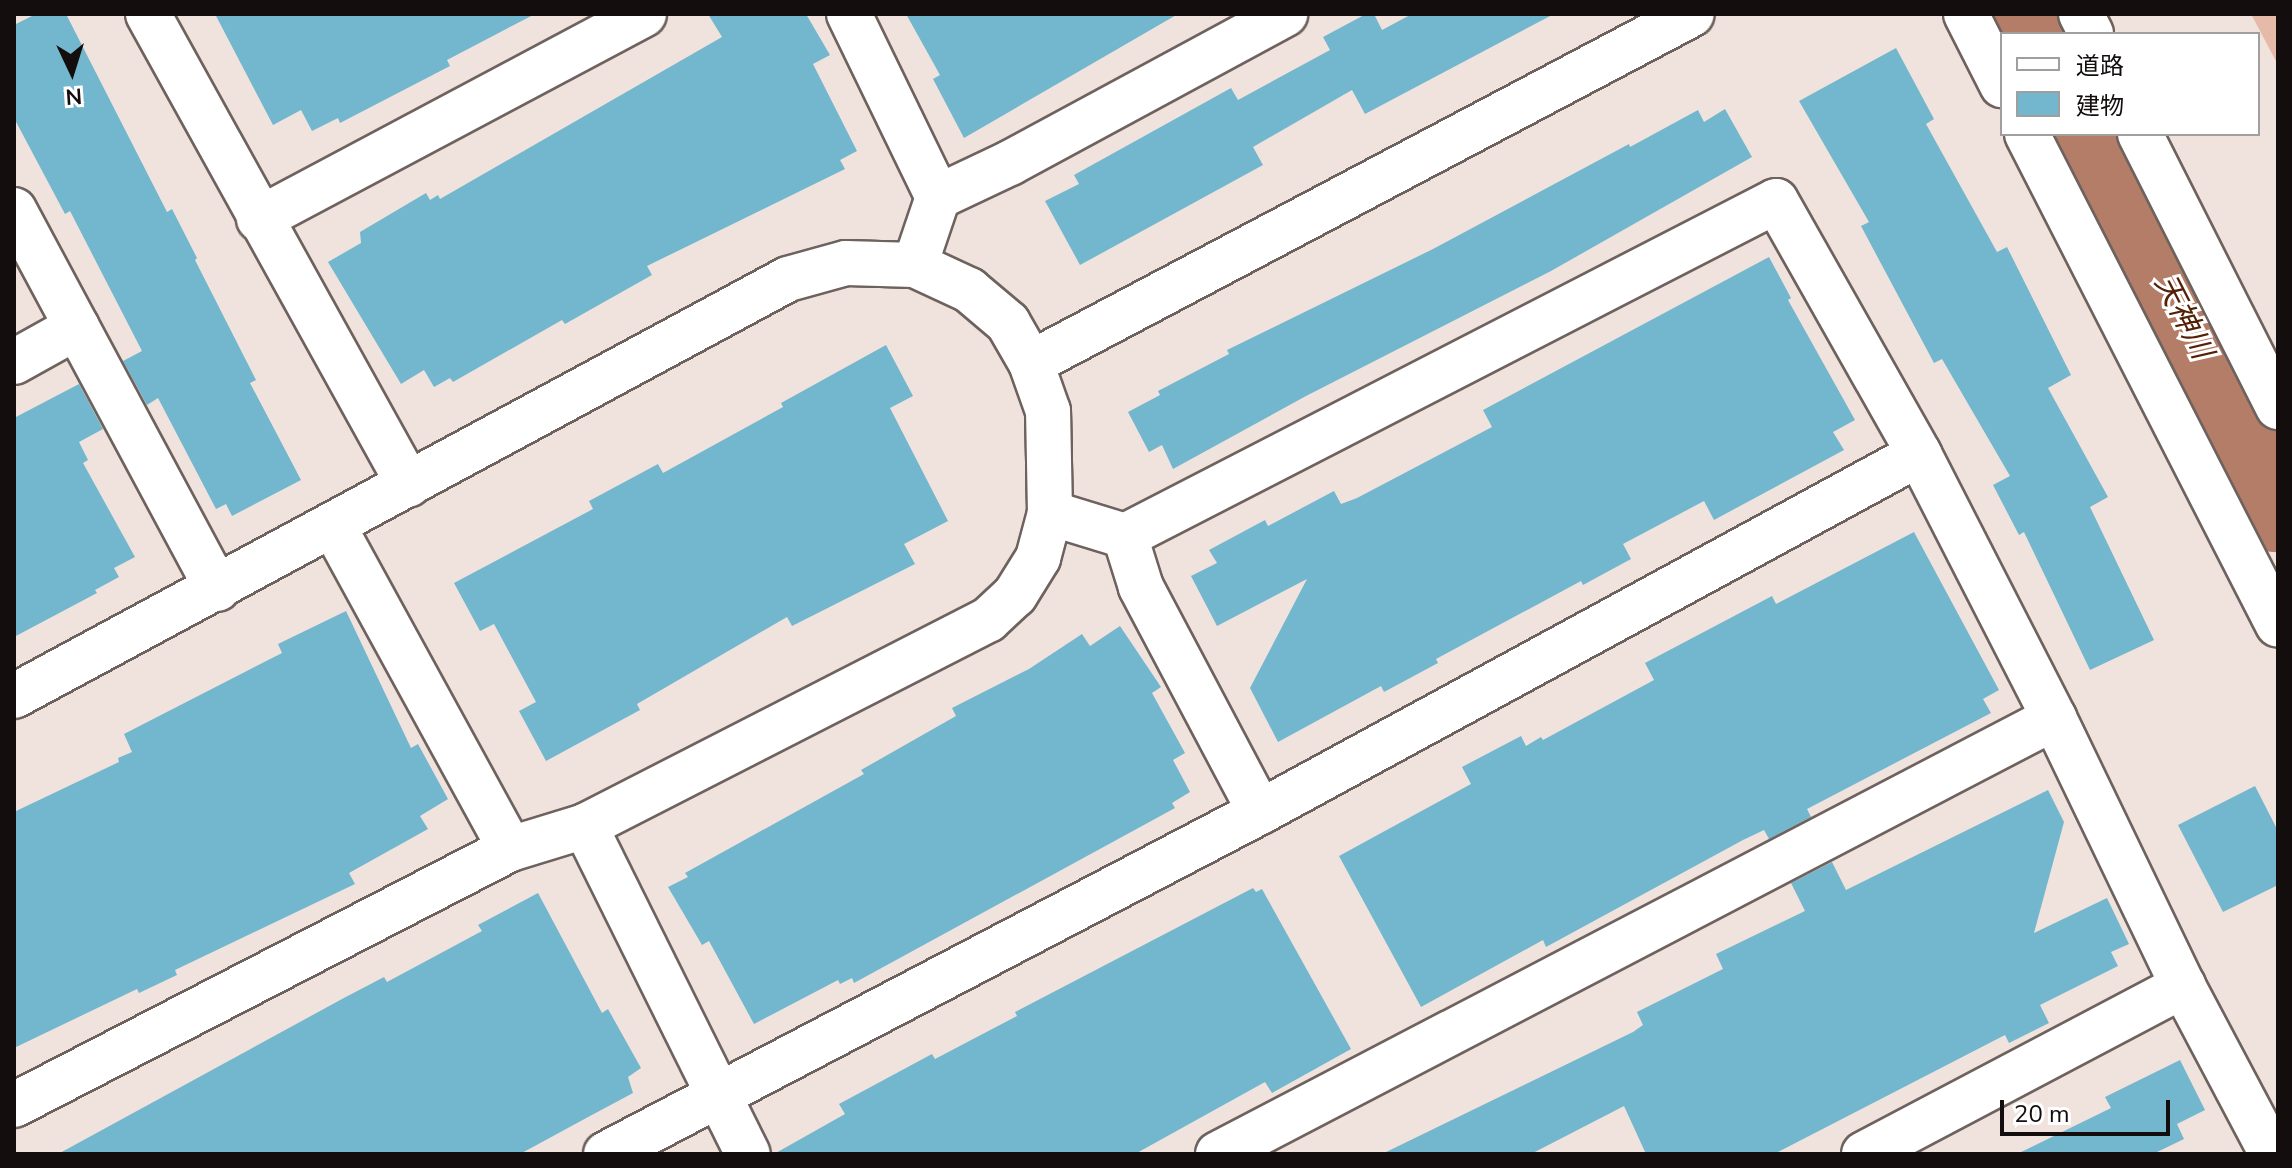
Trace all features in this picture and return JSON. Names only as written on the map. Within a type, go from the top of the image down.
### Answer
[{"type":"street","points":[[148,14],[409,485]]},
{"type":"street","points":[[259,219],[644,14]]},
{"type":"street","points":[[849,14],[938,197],[915,265]]},
{"type":"street","points":[[938,197],[1010,163],[1285,14]]},
{"type":"street","points":[[1031,363],[1692,14]]},
{"type":"street","points":[[1966,14],[2000,81]]},
{"type":"street","points":[[2081,14],[2090,32]]},
{"type":"street","points":[[2028,136],[2278,625]]},
{"type":"street","points":[[2141,136],[2278,407]]},
{"type":"street","points":[[1050,513],[1125,536],[1776,201],[1919,454],[2054,718],[2183,986],[2272,1154]]},
{"type":"street","points":[[14,210],[217,589]]},
{"type":"street","points":[[14,696],[334,527],[788,279],[846,263],[915,265],[969,290],[1008,323],[1031,363],[1048,411],[1050,513],[1038,558],[1015,595],[988,620],[585,826],[510,849],[14,1105]]},
{"type":"street","points":[[14,362],[77,327]]},
{"type":"street","points":[[606,1154],[1260,812],[1919,454]]},
{"type":"street","points":[[334,527],[510,849]]},
{"type":"street","points":[[1125,536],[1141,587],[1260,812]]},
{"type":"street","points":[[1218,1154],[2054,718]]},
{"type":"street","points":[[585,826],[748,1154]]},
{"type":"street","points":[[1864,1154],[2183,986]]},
{"type":"shaded area","points":[[2251,14],[2278,14],[2278,65]]},
{"type":"building","points":[[36,14],[66,14],[167,212],[172,209],[197,258],[195,260],[256,380],[250,383],[301,480],[232,516],[226,504],[216,509],[158,398],[147,405],[123,361],[142,351],[70,211],[65,214],[14,118],[14,25]]},
{"type":"building","points":[[215,14],[535,14],[447,60],[450,66],[340,123],[338,118],[312,131],[301,110],[273,125]]},
{"type":"building","points":[[708,14],[806,14],[830,55],[813,64],[857,151],[840,160],[845,169],[647,266],[652,275],[565,324],[562,320],[453,382],[450,378],[434,387],[424,370],[401,384],[328,262],[361,243],[360,232],[426,193],[430,200],[438,195],[440,199],[722,37]]},
{"type":"building","points":[[906,14],[1178,14],[964,138],[933,79],[940,75]]},
{"type":"building","points":[[1366,14],[1374,14],[1382,30],[1412,14],[1554,14],[1365,114],[1352,90],[1253,147],[1263,165],[1080,265],[1045,201],[1079,184],[1074,175],[1231,88],[1238,100],[1330,50],[1323,37]]},
{"type":"building","points":[[1896,48],[1934,119],[1926,124],[1997,252],[2007,247],[2071,375],[2048,388],[2108,497],[2090,507],[2154,640],[2090,670],[2024,532],[2019,535],[1993,485],[2010,476],[1942,359],[1934,363],[1861,226],[1869,222],[1799,101]]},
{"type":"building","points":[[1725,109],[1752,157],[1551,271],[1306,396],[1173,469],[1162,445],[1149,452],[1128,412],[1160,395],[1158,391],[1229,354],[1227,350],[1433,249],[1629,144],[1630,147],[1698,110],[1704,122]]},
{"type":"building","points":[[1769,257],[1791,298],[1788,300],[1855,420],[1833,432],[1844,450],[1714,520],[1704,501],[1623,544],[1631,559],[1583,585],[1581,581],[1436,659],[1438,663],[1384,692],[1381,686],[1278,742],[1250,688],[1307,579],[1217,626],[1191,576],[1217,563],[1209,550],[1265,520],[1268,526],[1334,491],[1341,504],[1357,498],[1492,427],[1483,410]]},
{"type":"building","points":[[886,345],[913,396],[890,408],[948,521],[904,544],[915,564],[792,626],[787,617],[637,704],[640,710],[546,761],[519,711],[536,702],[494,624],[480,631],[454,583],[593,509],[589,501],[658,464],[663,473],[783,407],[781,403]]},
{"type":"building","points":[[79,384],[103,429],[79,442],[88,460],[83,463],[135,557],[114,568],[119,577],[95,590],[97,593],[14,637],[14,418]]},
{"type":"building","points":[[1914,532],[1999,690],[1983,699],[1991,713],[1807,809],[1811,817],[1769,839],[1764,830],[1743,840],[1546,947],[1543,940],[1421,1007],[1339,856],[1471,784],[1462,767],[1521,736],[1526,746],[1541,737],[1543,740],[1654,680],[1645,663],[1772,596],[1776,604]]},
{"type":"building","points":[[346,611],[411,748],[418,744],[448,799],[420,816],[428,829],[349,873],[355,884],[175,970],[177,975],[139,993],[137,989],[14,1048],[14,812],[119,762],[118,758],[132,752],[124,734],[282,653],[278,644]]},
{"type":"building","points":[[1120,626],[1161,687],[1152,693],[1185,753],[1173,760],[1190,792],[1172,803],[1175,808],[854,983],[852,978],[840,984],[838,980],[754,1024],[709,941],[702,945],[668,887],[688,877],[685,873],[864,774],[861,770],[956,716],[952,708],[1029,669],[1082,634],[1090,646]]},
{"type":"building","points":[[2255,786],[2278,831],[2278,885],[2223,912],[2178,825]]},
{"type":"building","points":[[2048,790],[2064,822],[2034,933],[2107,898],[2129,944],[2111,952],[2118,966],[2040,1005],[2049,1023],[2009,1043],[2005,1035],[1774,1154],[1646,1154],[1624,1106],[1531,1154],[1382,1154],[1633,1032],[1643,1025],[1637,1012],[1723,969],[1716,954],[1805,911],[1791,883],[1832,862],[1846,890]]},
{"type":"building","points":[[1253,888],[1256,892],[1262,889],[1351,1049],[1272,1093],[1265,1082],[1135,1154],[774,1154],[845,1114],[839,1104],[932,1054],[935,1059],[1017,1016],[1015,1012]]},
{"type":"building","points":[[538,893],[602,1013],[608,1009],[641,1068],[628,1077],[633,1093],[520,1154],[58,1154],[342,999],[384,977],[387,982],[482,931],[478,925]]},
{"type":"building","points":[[2180,1060],[2205,1110],[2177,1124],[2184,1139],[2153,1154],[2017,1154],[2111,1108],[2105,1097]]},
{"type":"waterway","name":"天神川","points":[[2026,14],[2035,32]]},
{"type":"waterway","name":"天神川","points":[[2090,136],[2278,501]]}]
